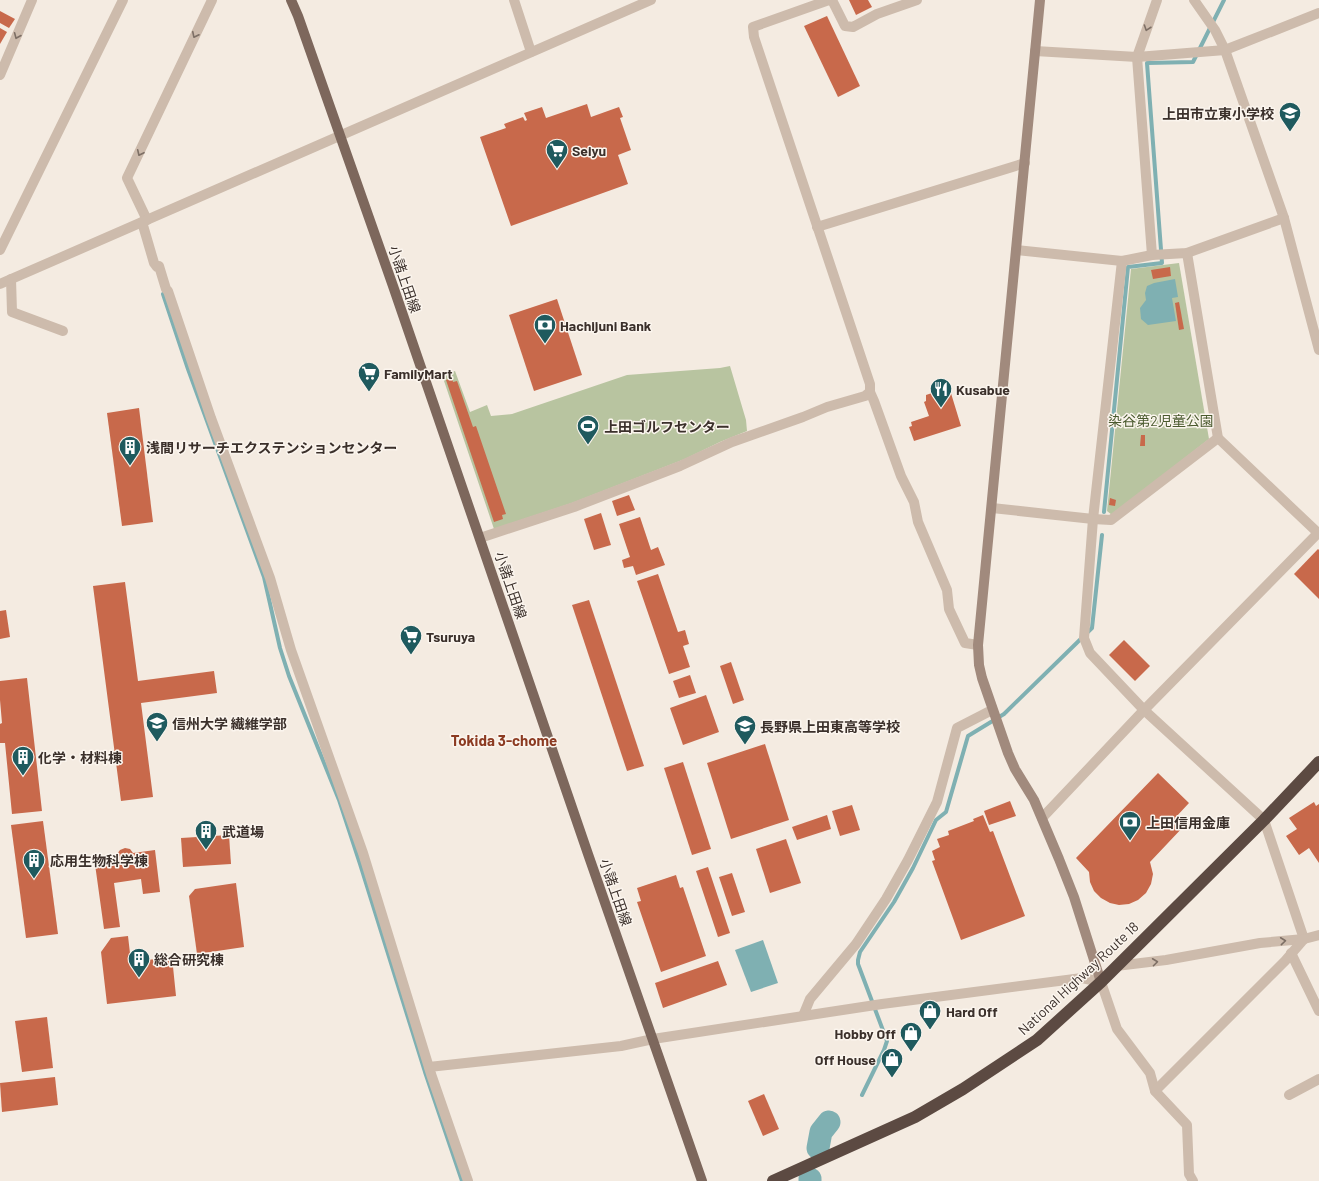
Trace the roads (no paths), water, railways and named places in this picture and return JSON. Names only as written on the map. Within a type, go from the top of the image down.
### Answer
[{"type":"highway","name":"National Highway Route 18","points":[[773,1181],[916,1117],[963,1089],[1037,1040],[1101,982],[1264,820],[1319,762]]},
{"type":"main road","name":"小諸上田線","points":[[290,0],[300,24],[393,286],[585,847],[702,1181]]},
{"type":"street","points":[[0,75],[32,0]]},
{"type":"street","points":[[0,250],[123,0]]},
{"type":"street","points":[[212,0],[128,178],[144,221],[154,262],[156,266],[159,266],[211,418],[270,578],[290,650],[363,853],[456,1157],[468,1181]]},
{"type":"street","points":[[514,0],[531,52]]},
{"type":"street","points":[[0,284],[651,0]]},
{"type":"street","points":[[917,0],[877,14],[853,27],[845,26],[831,0],[753,27],[754,37],[870,384],[870,392],[901,476],[914,502],[918,522],[947,590],[949,609],[965,643],[978,645]]},
{"type":"street","points":[[1040,0],[978,645],[979,665],[993,712],[1015,769],[1034,800],[1074,897],[1117,1029],[1150,1073],[1155,1091],[1186,1126],[1189,1174],[1193,1181]]},
{"type":"street","points":[[1152,255],[1137,57],[1157,0]]},
{"type":"street","points":[[1194,0],[1215,30],[1225,50],[1284,218],[1319,350]]},
{"type":"street","points":[[1034,51],[1137,57],[1225,50],[1319,13]]},
{"type":"street","points":[[817,227],[1025,163]]},
{"type":"street","points":[[1016,250],[1122,261],[1152,255],[1187,253],[1284,218]]},
{"type":"street","points":[[1042,818],[1144,710],[1319,533],[1218,438],[1187,253]]},
{"type":"street","points":[[1122,261],[1093,519],[1084,638],[1090,653],[1144,710],[1264,820],[1304,939]]},
{"type":"street","points":[[11,279],[12,312],[63,331]]},
{"type":"street","points":[[480,538],[574,507],[680,466],[732,442],[827,407],[865,396],[870,392]]},
{"type":"street","points":[[992,508],[1111,520],[1218,438]]},
{"type":"street","points":[[803,1016],[810,999],[856,944],[886,899],[908,860],[937,802],[958,728],[993,712]]},
{"type":"street","points":[[1116,966],[1166,960],[1260,943],[1304,939],[1319,936]]},
{"type":"street","points":[[1155,1091],[1285,961],[1304,939]]},
{"type":"street","points":[[1291,953],[1319,1011]]},
{"type":"street","points":[[429,1067],[620,1046],[653,1039],[880,1004],[1082,978],[1101,982]]},
{"type":"street","points":[[1289,1094],[1319,1079]]},
{"type":"water","points":[[1175,279],[1178,297],[1172,298],[1176,321],[1148,325],[1141,319],[1140,308],[1146,300],[1145,293],[1147,286],[1154,283]]},
{"type":"water","points":[[763,940],[778,983],[751,992],[735,950]]},
{"type":"waterway","points":[[1104,512],[1128,267],[1162,263],[1147,63],[1193,62],[1224,0]]},
{"type":"waterway","points":[[163,294],[188,369],[264,577],[280,648],[289,676],[339,800],[425,1072],[462,1181]]},
{"type":"waterway","points":[[862,1095],[887,1041],[858,964],[860,952],[894,902],[913,868],[936,820],[946,812],[968,736],[1004,714],[1092,628],[1102,535]]},
{"type":"waterway","points":[[818,1148],[821,1132],[829,1122]]},
{"type":"place","name":"上田市立東小学校","points":[[1290,132]]},
{"type":"place","name":"Seiyu","points":[[557,170]]},
{"type":"place","name":"Hachijuni Bank","points":[[545,344]]},
{"type":"place","name":"FamilyMart","points":[[369,392]]},
{"type":"place","name":"Kusabue","points":[[941,408]]},
{"type":"place","name":"上田ゴルフセンター","points":[[588,446]]},
{"type":"place","name":"浅間リサーチエクステンションセンター","points":[[130,466]]},
{"type":"place","name":"Tsuruya","points":[[411,656]]},
{"type":"place","name":"信州大学 繊維学部","points":[[157,742]]},
{"type":"place","name":"長野県上田東高等学校","points":[[745,746]]},
{"type":"place","name":"化学・材料棟","points":[[23,776]]},
{"type":"place","name":"上田信用金庫","points":[[1130,842]]},
{"type":"place","name":"武道場","points":[[206,850]]},
{"type":"place","name":"応用生物科学棟","points":[[34,880]]},
{"type":"place","name":"総合研究棟","points":[[139,978]]},
{"type":"place","name":"Hard Off","points":[[930,1030]]},
{"type":"place","name":"Hobby Off","points":[[911,1052]]},
{"type":"place","name":"Off House","points":[[892,1078]]},
{"type":"district","name":"Tokida 3-chome","points":[[504,740]]},
{"type":"park label","name":"染谷第2児童公園","points":[[1161,420]]}]
